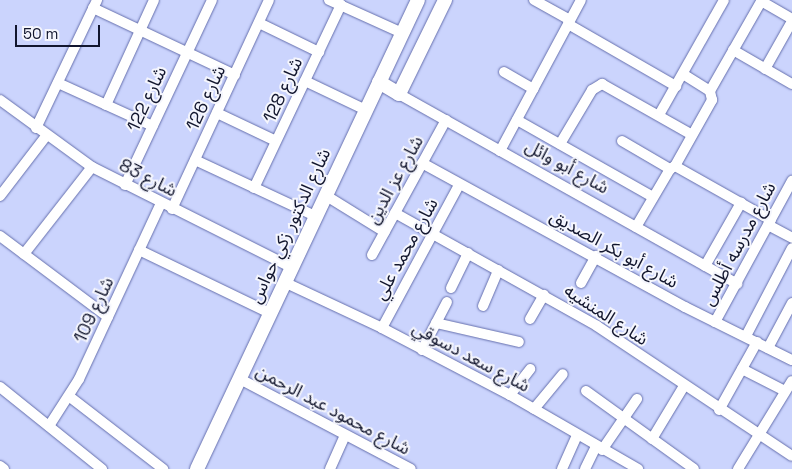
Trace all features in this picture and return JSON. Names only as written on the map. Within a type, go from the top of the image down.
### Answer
[{"type":"street","points":[[106,105],[154,0]]},
{"type":"street","name":"شارع 122","points":[[125,185],[212,0]]},
{"type":"street","name":"شارع 126","points":[[172,209],[269,0]]},
{"type":"street","points":[[330,0],[402,33]]},
{"type":"street","points":[[399,94],[445,0]]},
{"type":"street","points":[[534,0],[676,86]]},
{"type":"street","points":[[500,151],[581,0]]},
{"type":"street","points":[[659,116],[724,0]]},
{"type":"street","name":"شارع الدكتور زكي حواس","points":[[197,469],[402,33],[415,1]]},
{"type":"street","points":[[636,227],[712,100],[710,91],[761,1],[792,20],[765,69]]},
{"type":"street","points":[[36,128],[95,4],[140,30],[235,75]]},
{"type":"street","name":"شارع 128","points":[[254,188],[341,5]]},
{"type":"street","points":[[259,23],[319,52]]},
{"type":"street","points":[[733,50],[792,84]]},
{"type":"street","points":[[504,72],[533,89]]},
{"type":"street","points":[[683,74],[710,91]]},
{"type":"street","points":[[305,81],[366,110]]},
{"type":"street","name":"شارع أبو وائل","points":[[379,82],[737,284]]},
{"type":"street","points":[[58,83],[153,126]]},
{"type":"street","points":[[560,144],[596,86],[608,85],[692,135]]},
{"type":"street","name":"شارع 83","points":[[0,100],[46,136],[92,167],[161,204],[291,267]]},
{"type":"street","points":[[217,113],[276,141]]},
{"type":"street","name":"شارع عز الدين","points":[[372,255],[446,120]]},
{"type":"street","points":[[517,120],[653,197]]},
{"type":"street","points":[[0,196],[46,136]]},
{"type":"street","points":[[622,141],[741,203],[792,238]]},
{"type":"street","points":[[195,160],[315,216]]},
{"type":"street","name":"شارع أبو بكر الصديق","points":[[422,163],[459,185],[596,256],[716,322],[792,360]]},
{"type":"street","points":[[24,254],[92,167]]},
{"type":"street","name":"شارع مدرسه أطلس","points":[[716,322],[770,223],[787,201],[792,181]]},
{"type":"street","name":"شارع محمد علي","points":[[382,328],[459,185]]},
{"type":"street","points":[[325,195],[385,232]]},
{"type":"street","points":[[705,266],[741,203]]},
{"type":"street","name":"شارع 109","points":[[49,426],[70,397],[161,204]]},
{"type":"street","name":"شارع المنشيه","points":[[395,213],[544,295],[617,338],[719,410],[792,456]]},
{"type":"street","points":[[0,236],[108,317]]},
{"type":"street","points":[[746,336],[792,248]]},
{"type":"street","points":[[139,250],[270,313]]},
{"type":"street","points":[[451,288],[468,253]]},
{"type":"street","points":[[581,283],[596,256]]},
{"type":"street","points":[[483,306],[498,270]]},
{"type":"street","name":"شارع سعد دسوقي","points":[[284,282],[382,328],[510,395],[577,436],[638,469]]},
{"type":"street","points":[[530,318],[544,295]]},
{"type":"street","points":[[422,350],[447,302]]},
{"type":"street","points":[[768,348],[792,303]]},
{"type":"street","points":[[436,324],[519,342]]},
{"type":"street","points":[[719,410],[757,342]]},
{"type":"street","points":[[510,395],[530,369]]},
{"type":"street","points":[[742,369],[785,391]]},
{"type":"street","points":[[534,409],[563,374]]},
{"type":"street","name":"شارع محمود عبد الرحمن","points":[[240,379],[345,436],[411,469]]},
{"type":"street","points":[[738,469],[792,381]]},
{"type":"street","points":[[652,439],[684,386]]},
{"type":"street","points":[[0,387],[99,468]]},
{"type":"street","points":[[586,391],[694,469]]},
{"type":"street","points":[[70,397],[163,469]]},
{"type":"street","points":[[585,469],[637,399]]},
{"type":"street","points":[[330,469],[345,436]]},
{"type":"street","points":[[562,469],[577,436]]},
{"type":"street","points":[[0,466],[4,469]]}]
